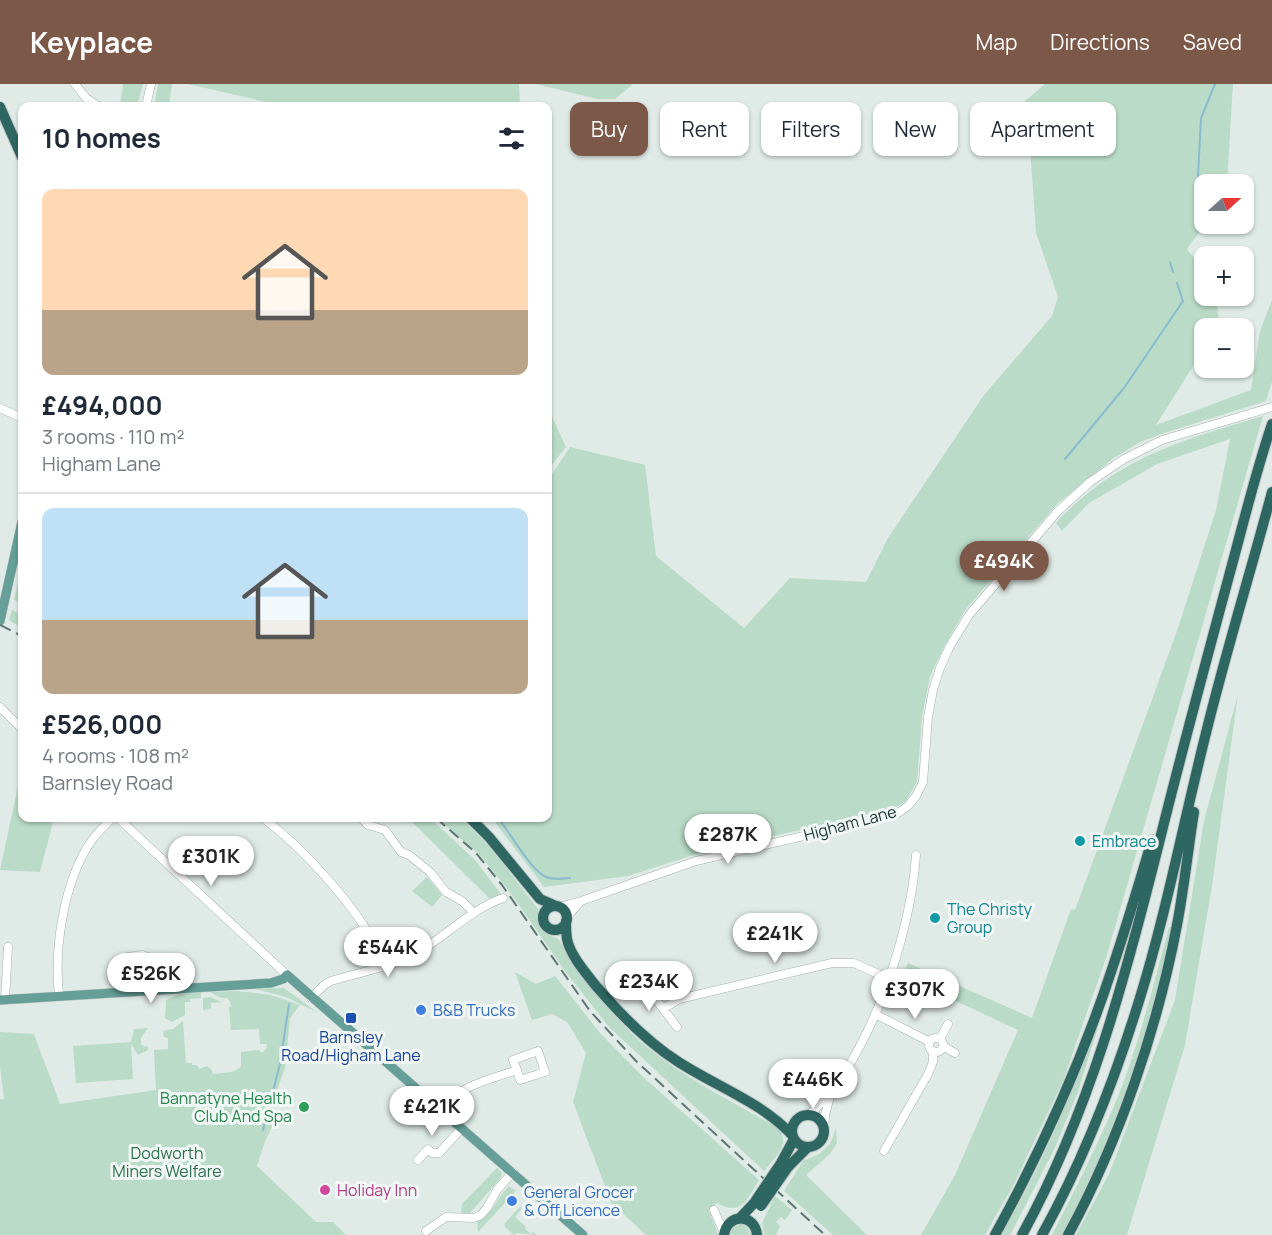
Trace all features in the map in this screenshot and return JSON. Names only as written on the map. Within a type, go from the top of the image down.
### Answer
[{"type":"highway","points":[[0,107],[3,120],[18,150]]},
{"type":"highway","points":[[1022,1235],[1057,1166],[1078,1117],[1112,1020],[1186,735],[1272,424]]},
{"type":"highway","points":[[1042,1235],[1091,1135],[1118,1068],[1140,1000],[1168,896],[1206,735],[1272,492]]},
{"type":"highway","points":[[995,1235],[1030,1169],[1080,1055],[1111,973],[1186,735]]},
{"type":"highway","points":[[1068,1235],[1109,1147],[1138,1071],[1161,993],[1177,925],[1206,735]]},
{"type":"highway","points":[[474,822],[540,899],[564,911],[567,940]]},
{"type":"highway","points":[[540,899],[546,926],[567,940],[588,975],[610,1003],[639,1032],[676,1061],[778,1120],[798,1143],[808,1147]]},
{"type":"highway","points":[[544,919],[547,910],[557,907]]},
{"type":"highway","points":[[552,929],[562,927],[566,919]]},
{"type":"highway","points":[[724,1234],[727,1225],[758,1203],[785,1165],[808,1147],[818,1143],[824,1131],[819,1120],[809,1115],[797,1119],[778,1120]]},
{"type":"highway","points":[[785,1165],[794,1137],[792,1128],[797,1119]]},
{"type":"highway","points":[[757,1232],[755,1218],[758,1203]]},
{"type":"highway","points":[[737,1218],[750,1221],[757,1232]]},
{"type":"main road","points":[[0,621],[18,540]]},
{"type":"main road","points":[[2,1000],[271,983],[283,980],[287,975],[584,1235]]},
{"type":"street","points":[[75,84],[92,102]]},
{"type":"street","points":[[147,102],[151,84]]},
{"type":"street","name":"Higham Lane","points":[[557,907],[581,901],[696,861],[898,813],[908,806],[923,782],[928,717],[940,668],[969,615],[1058,511],[1090,482],[1125,459],[1162,440],[1272,407]]},
{"type":"street","points":[[0,408],[18,416]]},
{"type":"street","points":[[0,707],[18,725]]},
{"type":"street","points":[[59,996],[61,928],[64,908],[88,846],[109,822]]},
{"type":"street","points":[[122,822],[287,975]]},
{"type":"street","points":[[267,822],[313,864],[339,894],[371,938],[383,966]]},
{"type":"street","points":[[365,822],[385,830],[401,852],[430,872],[446,892],[462,901],[474,913]]},
{"type":"street","points":[[809,1115],[830,1094],[875,1014],[889,979],[907,917],[914,883],[916,855]]},
{"type":"street","points":[[311,998],[324,985],[332,981],[383,966],[419,952],[486,904],[503,898]]},
{"type":"street","name":"Higham Lane","points":[[566,919],[581,901]]},
{"type":"street","points":[[2,1000],[8,947]]},
{"type":"street","points":[[126,992],[125,959],[143,955],[147,956],[150,962],[152,991]]},
{"type":"street","points":[[663,1009],[679,999],[832,963],[854,963],[889,979]]},
{"type":"street","points":[[642,981],[677,1027]]},
{"type":"street","points":[[875,1014],[930,1042]]},
{"type":"street","points":[[933,1051],[940,1051],[948,1024]]},
{"type":"street","points":[[930,1042],[935,1038],[955,1053]]},
{"type":"street","points":[[884,1151],[928,1074],[933,1062],[930,1042]]},
{"type":"street","points":[[538,1051],[545,1072],[520,1080],[517,1070],[513,1059],[538,1051]]},
{"type":"street","points":[[440,1109],[467,1086],[517,1070]]},
{"type":"street","points":[[824,1131],[830,1094]]},
{"type":"street","points":[[418,1160],[428,1149],[432,1153],[439,1153],[462,1128]]},
{"type":"street","points":[[426,1231],[446,1216],[474,1218],[481,1215],[487,1209],[497,1190],[513,1172]]},
{"type":"street","points":[[724,1234],[714,1210],[727,1218],[737,1218]]},
{"type":"green space","points":[[123,84],[143,84],[138,102],[121,102]]},
{"type":"green space","points":[[158,84],[172,84],[170,102],[155,102]]},
{"type":"green space","points":[[188,84],[519,84],[520,102],[267,102]]},
{"type":"green space","points":[[536,84],[633,84],[615,99],[597,99]]},
{"type":"green space","points":[[1045,84],[1233,84],[1228,174],[1194,174],[1194,234],[1198,234],[1187,249],[1194,258],[1194,306],[1217,306],[1219,318],[1194,318],[1194,365],[1156,425],[1251,390],[1260,331],[1272,300],[1272,382],[1266,401],[1140,442],[1114,458],[1057,504],[965,610],[945,645],[930,676],[922,717],[917,782],[906,801],[893,809],[706,851],[628,876],[544,887],[495,822],[552,822],[552,474],[570,447],[645,465],[656,556],[744,628],[790,578],[866,582],[888,538],[984,395],[1052,316],[1058,297],[1036,233],[1031,156],[1116,156],[1116,102],[1024,102]]},
{"type":"green space","points":[[1263,416],[1106,958],[1063,1081],[1014,1184],[985,1235],[921,1235],[955,1175],[1018,1030],[902,976],[908,963],[1032,1018],[1071,909],[1075,910],[1177,631],[1216,510],[1230,439],[1157,464],[1089,503],[1062,531],[1056,523],[1102,482],[1152,454],[1178,443]]},
{"type":"green space","points":[[552,417],[566,447],[552,465]]},
{"type":"green space","points":[[18,582],[18,602],[14,600]]},
{"type":"green space","points":[[12,610],[18,612],[18,626],[9,620]]},
{"type":"green space","points":[[1238,694],[1212,886],[1185,1045],[1127,1235],[1076,1235],[1109,1174],[1175,1000],[1204,821]]},
{"type":"green space","points":[[18,786],[18,822],[53,822],[40,872],[0,870]]},
{"type":"green space","points":[[412,822],[434,822],[475,860],[503,897],[491,900]]},
{"type":"green space","points":[[442,822],[466,822],[495,853],[538,909],[540,923],[547,934],[558,939],[599,997],[635,1037],[695,1080],[777,1127],[783,1144],[781,1150],[764,1171],[609,1027],[481,856]]},
{"type":"green space","points":[[427,877],[442,895],[432,907],[412,891]]},
{"type":"green space","points":[[1169,927],[1172,927],[1152,1007],[1114,1123],[1062,1235],[1052,1235],[1087,1165],[1127,1074]]},
{"type":"green space","points":[[132,959],[141,959],[146,962],[149,985],[128,986],[128,964]]},
{"type":"green space","points":[[515,972],[536,984],[555,976],[600,1033],[641,1075],[759,1180],[747,1199],[738,1207],[725,1207],[717,1203],[709,1210],[718,1235],[646,1235],[618,1209],[614,1210],[573,1102],[586,1053],[567,1022],[552,1014],[532,1020]]},
{"type":"green space","points":[[1112,982],[1078,1092],[1054,1150],[1010,1235],[999,1235],[1034,1176],[1075,1080]]},
{"type":"green space","points":[[284,988],[318,1013],[286,997],[255,989]]},
{"type":"green space","name":"Dodworth Miners Welfare","points":[[237,991],[271,995],[300,1005],[290,1018],[285,1068],[271,1107],[276,1119],[265,1141],[257,1166],[316,1222],[333,1222],[346,1235],[0,1235],[0,1099],[4,1099],[0,1067],[0,1032],[34,1034],[60,1104],[156,1090],[154,1050],[168,1049],[168,1038],[164,1037],[163,1031],[173,1029],[183,1021],[186,1063],[197,1065],[199,1069],[207,1066],[213,1074],[232,1072],[241,1067],[241,1052],[259,1050],[262,1053],[266,1049],[267,1044],[260,1044],[259,1029],[231,1030],[230,1001],[210,992]]},
{"type":"green space","points":[[201,992],[201,998],[185,1002],[185,1015],[172,1022],[165,1018],[166,1000],[179,994]]},
{"type":"green space","points":[[210,997],[222,1002],[211,1003],[211,1009],[203,1010],[203,998]]},
{"type":"green space","points":[[148,1028],[141,1038],[141,1045],[148,1047],[148,1050],[138,1055],[131,1044],[133,1079],[76,1083],[73,1046],[131,1042],[134,1029]]},
{"type":"green space","points":[[836,1128],[837,1143],[830,1154],[806,1175],[867,1235],[833,1235],[784,1191],[803,1161],[819,1154],[830,1144]]},
{"type":"green space","points":[[497,1168],[502,1173],[500,1179],[469,1214],[461,1213],[462,1204]]},
{"type":"green space","points":[[509,1186],[516,1191],[478,1232],[477,1221],[491,1210]]},
{"type":"green space","points":[[775,1196],[792,1210],[785,1220],[781,1217],[776,1222],[780,1226],[776,1235],[764,1235],[762,1223]]},
{"type":"green space","points":[[520,1207],[522,1208],[515,1217],[531,1234],[533,1232],[537,1235],[516,1233],[514,1235],[505,1227],[504,1224]]},
{"type":"green space","points":[[741,1224],[747,1227],[751,1235],[730,1235],[732,1228]]},
{"type":"waterway","points":[[1198,174],[1201,118],[1215,84]]},
{"type":"waterway","points":[[1170,262],[1173,272]]},
{"type":"waterway","points":[[1065,459],[1124,388],[1183,301],[1177,283]]},
{"type":"waterway","points":[[501,822],[540,873],[552,879],[570,878]]},
{"type":"waterway","points":[[263,1130],[280,1064],[289,1004]]},
{"type":"railway","points":[[0,625],[18,634]]},
{"type":"railway","points":[[441,822],[476,853],[502,885],[590,1011],[636,1061],[825,1235]]},
{"type":"place","name":"Embrace","points":[[1080,841]]},
{"type":"place","name":"The Christy Group","points":[[935,918]]},
{"type":"place","name":"B&B Trucks","points":[[421,1010]]},
{"type":"place","name":"Barnsley Road/Higham Lane","points":[[351,1018]]},
{"type":"place","name":"Bannatyne Health Club And Spa","points":[[304,1107]]},
{"type":"place","name":"Holiday Inn","points":[[325,1190]]},
{"type":"place","name":"General Grocer & Off Licence","points":[[512,1201]]}]
